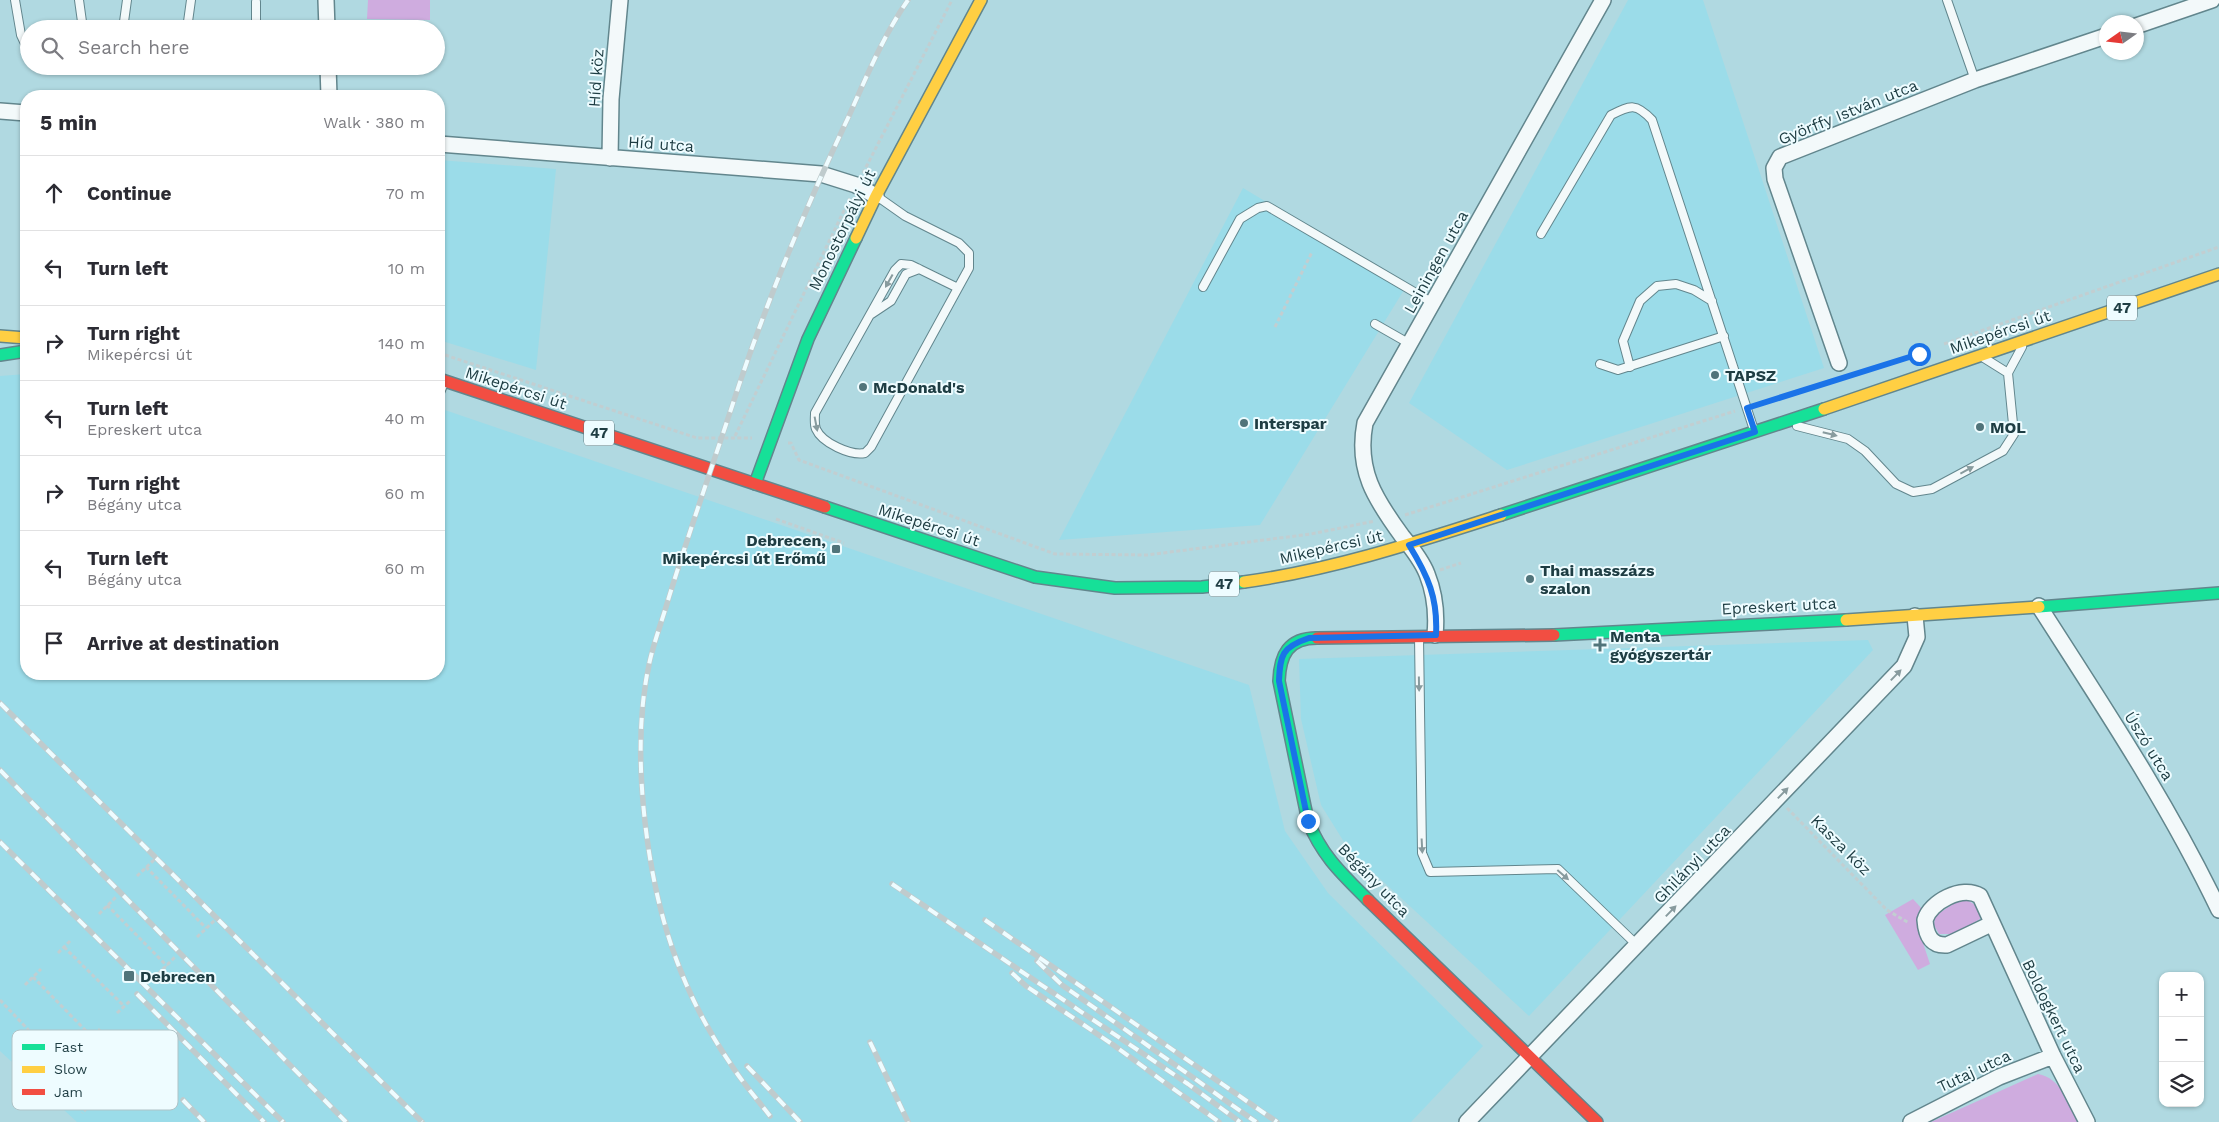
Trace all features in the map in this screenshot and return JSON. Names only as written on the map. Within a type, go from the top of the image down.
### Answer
[{"type":"street","points":[[326,0],[327,20]]},
{"type":"street","name":"Híd köz","points":[[610,158],[611,99],[620,0]]},
{"type":"street","name":"Monostorpályi út","points":[[754,484],[808,339],[876,196],[980,0]]},
{"type":"street","name":"Leiningen utca","points":[[1409,545],[1390,518],[1367,478],[1362,456],[1365,423],[1603,0]]},
{"type":"street","points":[[2144,23],[2212,0]]},
{"type":"street","name":"Györffy István utca","points":[[1839,363],[1775,179],[1774,168],[1780,157],[1976,80],[2099,38]]},
{"type":"street","points":[[328,75],[329,90]]},
{"type":"street","points":[[0,111],[20,113]]},
{"type":"street","name":"Híd utca","points":[[445,144],[821,174],[856,186],[876,196]]},
{"type":"street","name":"Mikepércsi út","points":[[445,381],[1035,577],[1115,588],[1202,587],[1271,578],[1348,562],[1409,545],[1782,423],[2219,274]]},
{"type":"street","points":[[0,336],[20,338]]},
{"type":"street","points":[[0,355],[20,352]]},
{"type":"street","points":[[1409,545],[1427,574],[1437,612],[1436,635]]},
{"type":"street","name":"Epreskert utca","points":[[1436,635],[1555,636],[1915,616],[2219,593]]},
{"type":"street","name":"Úszó utca","points":[[2039,606],[2149,778],[2192,854],[2219,910]]},
{"type":"street","name":"Ghilányi utca","points":[[1468,1122],[1904,666],[1917,637],[1915,616]]},
{"type":"street","name":"Bégány utca","points":[[1436,635],[1309,638],[1296,642],[1285,650],[1280,661],[1279,681],[1308,821],[1317,843],[1333,866],[1597,1122]]},
{"type":"street","name":"Boldogkert utca","points":[[1925,928],[1927,915],[1932,908],[1949,898],[1968,891],[1980,896],[1991,924],[2053,1056],[2087,1122]]},
{"type":"street","points":[[1925,928],[1934,943],[1947,946],[1991,924]]},
{"type":"street","name":"Tutaj utca","points":[[1911,1122],[1999,1077],[2053,1056]]},
{"type":"lane","points":[[15,0],[20,29]]},
{"type":"lane","points":[[79,0],[82,20]]},
{"type":"lane","points":[[124,20],[127,0]]},
{"type":"lane","points":[[188,20],[191,0]]},
{"type":"lane","points":[[1947,0],[1976,80]]},
{"type":"lane","points":[[256,2],[256,20]]},
{"type":"lane","points":[[1541,234],[1611,115],[1628,107],[1641,108],[1652,120],[1755,432]]},
{"type":"lane","points":[[876,196],[905,216],[959,242],[969,253],[969,268],[958,288],[870,447],[865,453],[851,453],[821,437],[816,429],[815,413],[895,270],[902,264],[919,269],[958,288]]},
{"type":"lane","points":[[1203,287],[1240,219],[1258,208],[1267,206],[1433,303]]},
{"type":"lane","points":[[870,315],[884,308],[891,301],[906,274],[919,269]]},
{"type":"lane","points":[[1630,367],[1623,341],[1640,301],[1657,286],[1676,284],[1694,290],[1712,301]]},
{"type":"lane","points":[[1375,324],[1410,344]]},
{"type":"lane","points":[[1600,364],[1618,370],[1724,336]]},
{"type":"lane","points":[[1782,423],[1848,439],[1865,450],[1896,484],[1913,492],[1932,489],[2003,451],[2014,434],[2008,372],[2024,342]]},
{"type":"lane","points":[[1981,356],[2008,372]]},
{"type":"lane","points":[[1419,635],[1422,854],[1430,872],[1558,869],[1638,946]]},
{"type":"path","points":[[736,436],[856,186],[952,0]]},
{"type":"path","points":[[1937,347],[2219,248]]},
{"type":"path","points":[[1275,327],[1312,252]]},
{"type":"path","points":[[445,355],[697,438],[736,436],[792,444],[799,460],[1055,554],[1147,555],[1311,534],[1390,518],[1900,359]]},
{"type":"path","points":[[776,520],[844,543]]},
{"type":"path","name":"Kasza köz","points":[[1778,799],[1887,910],[1906,922],[1925,928]]},
{"type":"path","points":[[137,876],[155,859]]},
{"type":"path","points":[[146,867],[206,928]]},
{"type":"path","points":[[99,914],[116,897]]},
{"type":"path","points":[[107,905],[167,966]]},
{"type":"path","points":[[197,937],[215,920]]},
{"type":"path","points":[[58,953],[71,940]]},
{"type":"path","points":[[64,947],[124,1006]]},
{"type":"path","points":[[158,974],[175,957]]},
{"type":"path","points":[[25,984],[41,969]]},
{"type":"path","points":[[33,977],[85,1030]]},
{"type":"path","points":[[0,1000],[29,1030]]},
{"type":"path","points":[[118,1013],[131,1000]]},
{"type":"path","points":[[82,1113],[85,1110]]},
{"type":"shaded area","points":[[368,0],[430,0],[430,20],[367,19]]},
{"type":"shaded area","points":[[1628,0],[1703,0],[1824,368],[1507,470],[1409,403]]},
{"type":"shaded area","points":[[445,160],[556,169],[536,370],[445,342]]},
{"type":"shaded area","points":[[1243,188],[1407,285],[1260,525],[1059,540]]},
{"type":"shaded area","points":[[20,374],[20,680],[445,680],[445,410],[1249,685],[1285,831],[1328,893],[1483,1046],[1411,1122],[77,1122],[64,1110],[178,1110],[178,1030],[12,1030],[12,1062],[0,1051],[0,376]]},
{"type":"shaded area","points":[[1868,640],[1873,650],[1529,1016],[1349,850],[1321,805],[1301,719],[1299,659]]},
{"type":"shaded area","points":[[1913,899],[1923,910],[1918,928],[1930,964],[1918,970],[1885,915]]},
{"type":"shaded area","points":[[1966,900],[1977,907],[1981,916],[1980,919],[1955,934],[1939,934],[1934,925],[1935,916],[1956,902]]},
{"type":"shaded area","points":[[2038,1074],[2046,1076],[2058,1086],[2068,1100],[2079,1122],[1931,1122]]},
{"type":"railway","points":[[770,1116],[745,1084],[712,1035],[683,977],[672,948],[655,886],[645,822],[641,761],[643,700],[650,660],[657,636],[763,317],[818,183],[868,73],[908,0]]},
{"type":"railway","points":[[0,703],[422,1122]]},
{"type":"railway","points":[[0,770],[346,1122]]},
{"type":"railway","points":[[0,842],[283,1122]]},
{"type":"railway","points":[[892,884],[1188,1084],[1240,1122]]},
{"type":"railway","points":[[985,920],[1277,1122]]},
{"type":"railway","points":[[1037,961],[1062,985],[1256,1122]]},
{"type":"railway","points":[[1012,973],[1026,986],[1112,1044],[1219,1122]]},
{"type":"railway","points":[[137,994],[173,1030]]},
{"type":"railway","points":[[178,1035],[264,1122]]},
{"type":"railway","points":[[870,1042],[908,1122]]},
{"type":"railway","points":[[747,1066],[800,1122]]},
{"type":"railway","points":[[183,1100],[204,1122]]},
{"type":"traffic: fast","points":[[755,484],[808,339],[856,238]]},
{"type":"traffic: fast","points":[[0,355],[20,352]]},
{"type":"traffic: fast","points":[[1501,515],[1824,409]]},
{"type":"traffic: fast","points":[[825,507],[1035,577],[1115,588],[1202,587],[1244,582]]},
{"type":"traffic: fast","points":[[2039,607],[2219,593]]},
{"type":"traffic: fast","points":[[1554,635],[1846,620]]},
{"type":"traffic: fast","points":[[1317,638],[1299,641],[1292,645],[1281,663],[1279,681],[1308,821],[1326,855],[1368,900]]},
{"type":"traffic: slow","points":[[856,238],[876,196],[981,0]]},
{"type":"traffic: slow","points":[[1824,409],[2219,274]]},
{"type":"traffic: slow","points":[[0,336],[20,338]]},
{"type":"traffic: slow","points":[[1244,582],[1342,563],[1501,515]]},
{"type":"traffic: slow","points":[[1846,620],[2039,607]]},
{"type":"traffic: jam","points":[[445,381],[825,507]]},
{"type":"traffic: jam","points":[[1317,638],[1554,635]]},
{"type":"traffic: jam","points":[[1368,900],[1597,1122]]},
{"type":"place","name":"TAPSZ","points":[[1715,375]]},
{"type":"place","name":"McDonald's","points":[[863,387]]},
{"type":"place","name":"Interspar","points":[[1244,423]]},
{"type":"place","name":"MOL","points":[[1980,427]]},
{"type":"place","name":"Debrecen, Mikepércsi út Erőmű","points":[[836,549]]},
{"type":"place","name":"Thai masszázs szalon","points":[[1530,579]]},
{"type":"place","name":"Menta gyógyszertár","points":[[1600,645]]},
{"type":"place","name":"Debrecen","points":[[129,976]]},
{"type":"route","points":[[1308,821],[1279,681],[1280,661],[1285,650],[1296,642],[1309,638],[1436,635],[1437,612],[1427,574],[1409,545],[1755,432],[1747,408],[1919,354]]}]
